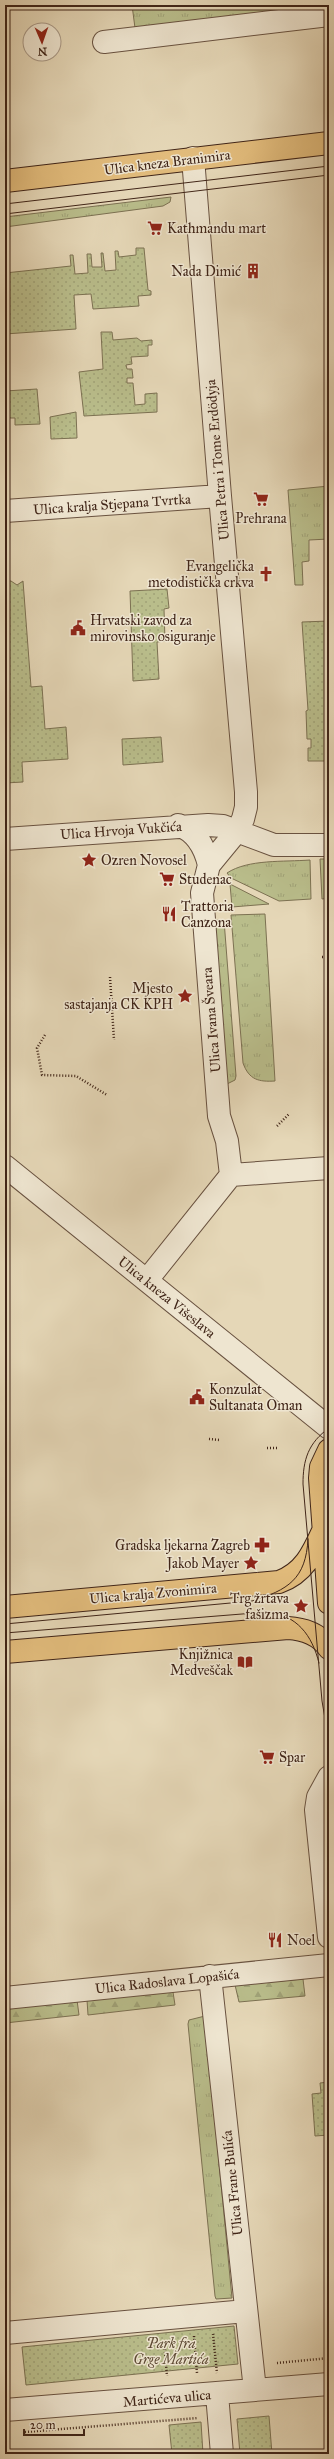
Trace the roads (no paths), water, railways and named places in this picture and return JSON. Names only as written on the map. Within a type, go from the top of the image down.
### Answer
[{"type":"main road","name":"Ulica kneza Branimira","points":[[5,181],[329,143]]},
{"type":"main road","points":[[329,1450],[321,1467],[320,1478],[329,1603]]},
{"type":"main road","name":"Ulica kralja Zvonimira","points":[[5,1607],[279,1582],[288,1578],[302,1568],[323,1531]]},
{"type":"main road","points":[[5,1652],[288,1628],[297,1629],[316,1635],[324,1640],[329,1648]]},
{"type":"street","points":[[104,42],[329,15]]},
{"type":"street","name":"Ulica Petra i Tome Erdödyja","points":[[193,158],[220,496],[246,792],[245,813],[237,831]]},
{"type":"street","name":"Ulica kralja Stjepana Tvrtka","points":[[5,511],[220,496]]},
{"type":"street","points":[[178,825],[194,835],[203,847],[209,865]]},
{"type":"street","name":"Ulica Hrvoja Vukčića","points":[[5,839],[178,825],[216,825],[274,845],[329,845]]},
{"type":"street","name":"Ulica Ivana Šveara","points":[[231,1175],[227,1141],[219,1116],[210,1018],[202,893],[209,865],[237,831]]},
{"type":"street","name":"Ulica kneza Višeslava","points":[[5,1166],[329,1428]]},
{"type":"street","points":[[147,1280],[231,1175],[329,1168]]},
{"type":"street","points":[[329,1777],[318,1797],[316,1810],[329,1938]]},
{"type":"street","name":"Ulica Radoslava Lopašića","points":[[5,1998],[329,1965]]},
{"type":"street","name":"Ulica Frane Bulića","points":[[210,1976],[255,2390]]},
{"type":"street","points":[[5,2333],[246,2311]]},
{"type":"street","points":[[217,2383],[222,2454]]},
{"type":"street","name":"Martićeva ulica","points":[[5,2410],[217,2383],[255,2390],[329,2384]]},
{"type":"tram line","points":[[5,204],[329,166]]},
{"type":"tram line","points":[[5,214],[329,175]]},
{"type":"tram line","points":[[329,1428],[316,1440],[308,1453],[303,1475],[322,1701],[329,1742]]},
{"type":"tram line","points":[[5,1624],[252,1601],[276,1592],[293,1581],[303,1564],[308,1539]]},
{"type":"tram line","points":[[5,1633],[267,1612],[287,1617],[302,1628],[312,1644],[319,1663]]},
{"type":"place","name":"Kathmandu mart","points":[[155,228]]},
{"type":"place","name":"Nada Dimić","points":[[253,271]]},
{"type":"place","name":"Prehrana","points":[[261,499]]},
{"type":"place","name":"Evangelička metodistička crkva","points":[[266,574]]},
{"type":"place","name":"Hrvatski zavod za mirovinsko osiguranje","points":[[78,628]]},
{"type":"place","name":"Ozren Novosel","points":[[89,860]]},
{"type":"place","name":"Studenac","points":[[167,879]]},
{"type":"place","name":"Trattoria Canzona","points":[[169,914]]},
{"type":"place","name":"Mjesto sastajanja CK KPH","points":[[185,996]]},
{"type":"place","name":"Konzulat Sultanata Oman","points":[[197,1397]]},
{"type":"place","name":"Gradska ljekarna Zagreb","points":[[262,1545]]},
{"type":"place","name":"Jakob Mayer","points":[[251,1563]]},
{"type":"place","name":"Trg žrtava fašizma","points":[[301,1606]]},
{"type":"place","name":"Knjižnica Medveščak","points":[[245,1662]]},
{"type":"place","name":"Spar","points":[[267,1757]]},
{"type":"place","name":"Noel","points":[[275,1940]]},
{"type":"park label","name":"Park fra Grge Martića","points":[[171,2352]]}]
